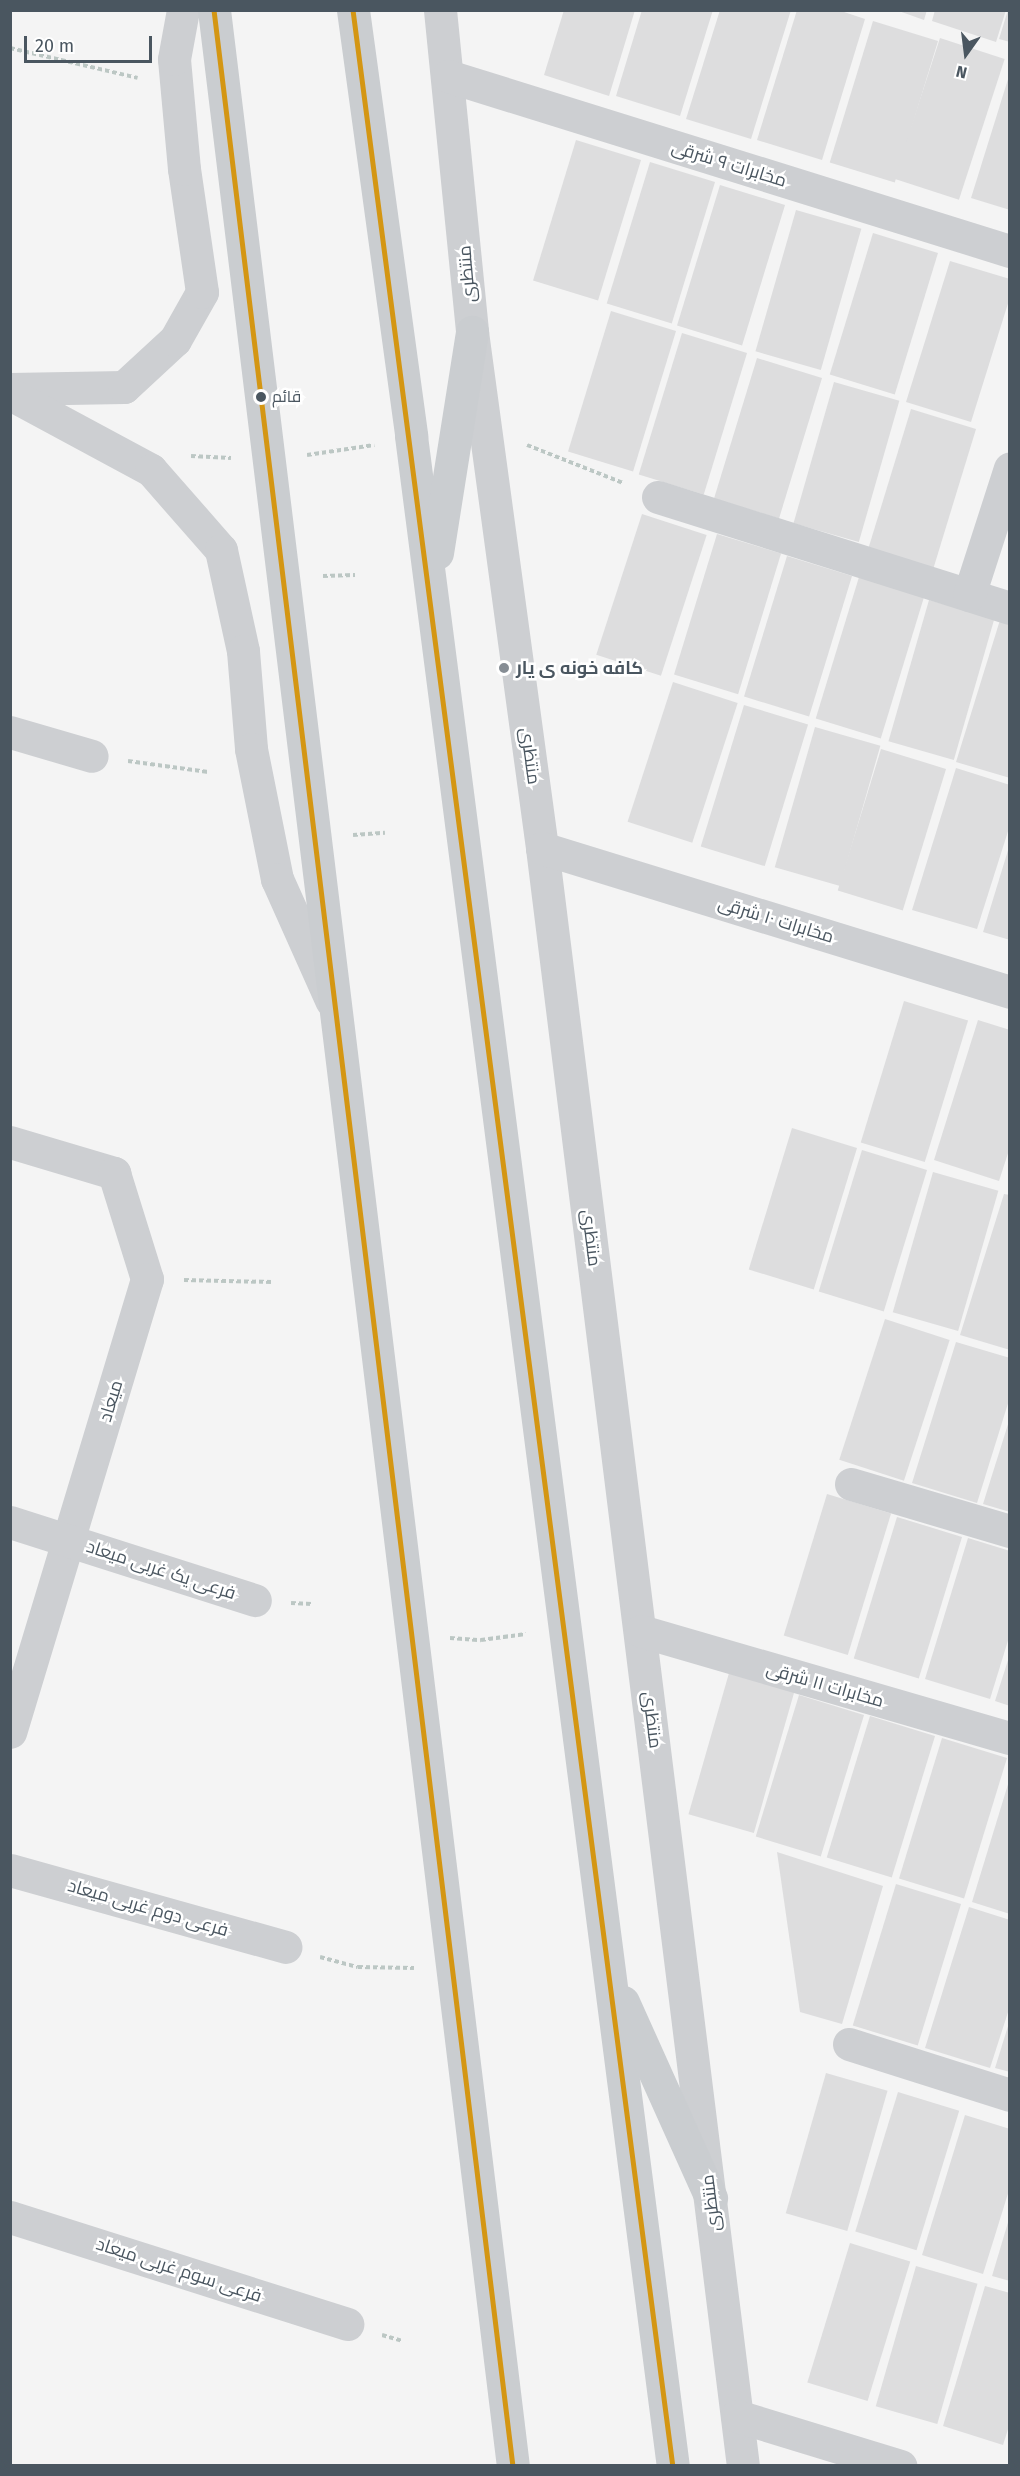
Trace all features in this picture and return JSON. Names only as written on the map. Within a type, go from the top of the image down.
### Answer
[{"type":"main road","points":[[214,10],[513,2466]]},
{"type":"main road","points":[[353,10],[431,590],[673,2466]]},
{"type":"main road","points":[[431,590],[472,332]]},
{"type":"main road","points":[[609,1971],[711,2198]]},
{"type":"street","points":[[10,389],[124,387],[175,340],[202,292],[175,76],[174,60],[183,10]]},
{"type":"street","name":"منتظری","points":[[440,10],[472,332],[542,848],[743,2466]]},
{"type":"street","name":"مخابرات ۹ شرقی","points":[[448,76],[1010,251]]},
{"type":"street","points":[[10,394],[151,470],[221,550],[243,651],[251,749],[277,879],[334,1008]]},
{"type":"street","points":[[969,595],[1010,468]]},
{"type":"street","points":[[658,497],[1010,608]]},
{"type":"street","points":[[10,732],[92,756]]},
{"type":"street","name":"مخابرات ۱۰ شرقی","points":[[542,848],[1010,992]]},
{"type":"street","points":[[10,1142],[114,1173],[147,1279]]},
{"type":"street","name":"میعاد","points":[[10,1732],[147,1279]]},
{"type":"street","points":[[851,1484],[1010,1531]]},
{"type":"street","name":"فرعی یک غربی میعاد","points":[[10,1522],[255,1600]]},
{"type":"street","name":"مخابرات ۱۱ شرقی","points":[[641,1631],[1010,1738]]},
{"type":"street","name":"فرعی دوم غربی میعاد","points":[[10,1870],[285,1947]]},
{"type":"street","points":[[849,2044],[1010,2095]]},
{"type":"street","name":"فرعی سوم غربی میعاد","points":[[10,2217],[347,2324]]},
{"type":"street","points":[[737,2416],[901,2466]]},
{"type":"path","points":[[10,48],[136,78],[175,76]]},
{"type":"path","points":[[485,428],[658,497]]},
{"type":"path","points":[[92,756],[208,772]]},
{"type":"path","points":[[147,1279],[272,1282]]},
{"type":"path","points":[[480,1640],[565,1625]]},
{"type":"path","points":[[285,1947],[358,1968],[452,1969]]},
{"type":"building","points":[[564,10],[635,10],[609,96],[544,75]]},
{"type":"building","points":[[642,10],[713,10],[680,116],[616,96]]},
{"type":"building","points":[[720,10],[791,10],[751,139],[686,119]]},
{"type":"building","points":[[797,10],[838,10],[865,19],[822,160],[757,140]]},
{"type":"building","points":[[896,10],[927,10],[924,20]]},
{"type":"building","points":[[935,10],[1006,10],[996,42],[932,21]]},
{"type":"building","points":[[1008,10],[1010,10],[1010,42],[999,39]]},
{"type":"building","points":[[873,21],[938,41],[895,182],[830,163]]},
{"type":"building","points":[[940,38],[1005,59],[959,200],[894,179]]},
{"type":"building","points":[[1010,76],[1010,210],[971,198]]},
{"type":"building","points":[[576,140],[641,160],[598,300],[533,281]]},
{"type":"building","points":[[650,162],[715,182],[672,323],[607,304]]},
{"type":"building","points":[[720,185],[785,205],[742,345],[677,326]]},
{"type":"building","points":[[796,210],[861,229],[821,370],[755,351]]},
{"type":"building","points":[[873,233],[938,253],[895,394],[830,375]]},
{"type":"building","points":[[950,261],[1010,279],[1010,297],[971,422],[906,402]]},
{"type":"building","points":[[611,311],[676,331],[633,471],[568,452]]},
{"type":"building","points":[[682,333],[747,353],[704,494],[639,475]]},
{"type":"building","points":[[757,358],[822,378],[779,518],[714,499]]},
{"type":"building","points":[[834,382],[899,401],[859,542],[793,523]]},
{"type":"building","points":[[911,409],[976,429],[933,570],[868,551]]},
{"type":"building","points":[[642,514],[707,535],[661,676],[596,655]]},
{"type":"building","points":[[717,534],[781,554],[738,694],[674,675]]},
{"type":"building","points":[[787,556],[852,576],[809,716],[744,697]]},
{"type":"building","points":[[859,577],[924,597],[881,738],[816,719]]},
{"type":"building","points":[[929,600],[994,619],[954,760],[888,741]]},
{"type":"building","points":[[1000,620],[1010,623],[1010,778],[956,762]]},
{"type":"building","points":[[673,682],[738,703],[692,843],[628,822]]},
{"type":"building","points":[[744,705],[808,725],[765,866],[701,847]]},
{"type":"building","points":[[815,727],[880,746],[840,886],[775,867]]},
{"type":"building","points":[[881,749],[946,769],[903,910],[838,891]]},
{"type":"building","points":[[956,768],[1010,785],[1010,825],[977,929],[912,910]]},
{"type":"building","points":[[1010,847],[1010,940],[983,932]]},
{"type":"building","points":[[904,1001],[968,1021],[925,1162],[861,1143]]},
{"type":"building","points":[[978,1020],[1010,1030],[1010,1147],[999,1181],[934,1160]]},
{"type":"building","points":[[792,1128],[857,1148],[814,1289],[749,1270]]},
{"type":"building","points":[[862,1150],[927,1170],[884,1311],[819,1292]]},
{"type":"building","points":[[933,1172],[998,1191],[958,1331],[893,1312]]},
{"type":"building","points":[[1004,1194],[1010,1195],[1010,1350],[960,1335]]},
{"type":"building","points":[[885,1319],[950,1340],[904,1481],[839,1460]]},
{"type":"building","points":[[956,1342],[1010,1358],[1010,1397],[977,1503],[912,1483]]},
{"type":"building","points":[[1010,1421],[1010,1512],[983,1504]]},
{"type":"building","points":[[827,1494],[891,1514],[848,1655],[784,1636]]},
{"type":"building","points":[[897,1517],[962,1537],[919,1678],[854,1659]]},
{"type":"building","points":[[968,1538],[1010,1551],[1010,1634],[990,1699],[925,1679]]},
{"type":"building","points":[[1010,1657],[1010,1706],[995,1701]]},
{"type":"building","points":[[729,1673],[794,1692],[754,1833],[688,1814]]},
{"type":"building","points":[[799,1695],[864,1715],[821,1856],[756,1837]]},
{"type":"building","points":[[870,1716],[935,1736],[892,1877],[827,1858]]},
{"type":"building","points":[[942,1738],[1007,1758],[964,1898],[899,1879]]},
{"type":"building","points":[[1010,1781],[1010,1914],[972,1902]]},
{"type":"building","points":[[777,1852],[883,1886],[842,2024],[800,2012]]},
{"type":"building","points":[[896,1884],[961,1904],[918,2045],[853,2026]]},
{"type":"building","points":[[969,1907],[1010,1920],[1010,2006],[990,2068],[925,2048]]},
{"type":"building","points":[[1010,2023],[1010,2072],[995,2068]]},
{"type":"building","points":[[826,2073],[888,2091],[847,2231],[786,2213]]},
{"type":"building","points":[[898,2092],[959,2111],[917,2250],[855,2232]]},
{"type":"building","points":[[965,2115],[1010,2129],[1010,2187],[983,2274],[922,2255]]},
{"type":"building","points":[[1010,2219],[1010,2281],[992,2276]]},
{"type":"building","points":[[850,2243],[910,2261],[868,2401],[807,2383]]},
{"type":"building","points":[[916,2266],[978,2284],[937,2424],[876,2406]]},
{"type":"building","points":[[985,2286],[1010,2293],[1010,2423],[1003,2445],[943,2426]]},
{"type":"transit line","points":[[214,10],[513,2466]]},
{"type":"transit line","points":[[353,10],[673,2466]]},
{"type":"place","name":"قائم","points":[[261,397]]},
{"type":"place","name":"کافه خونه ی یار","points":[[504,668]]}]
